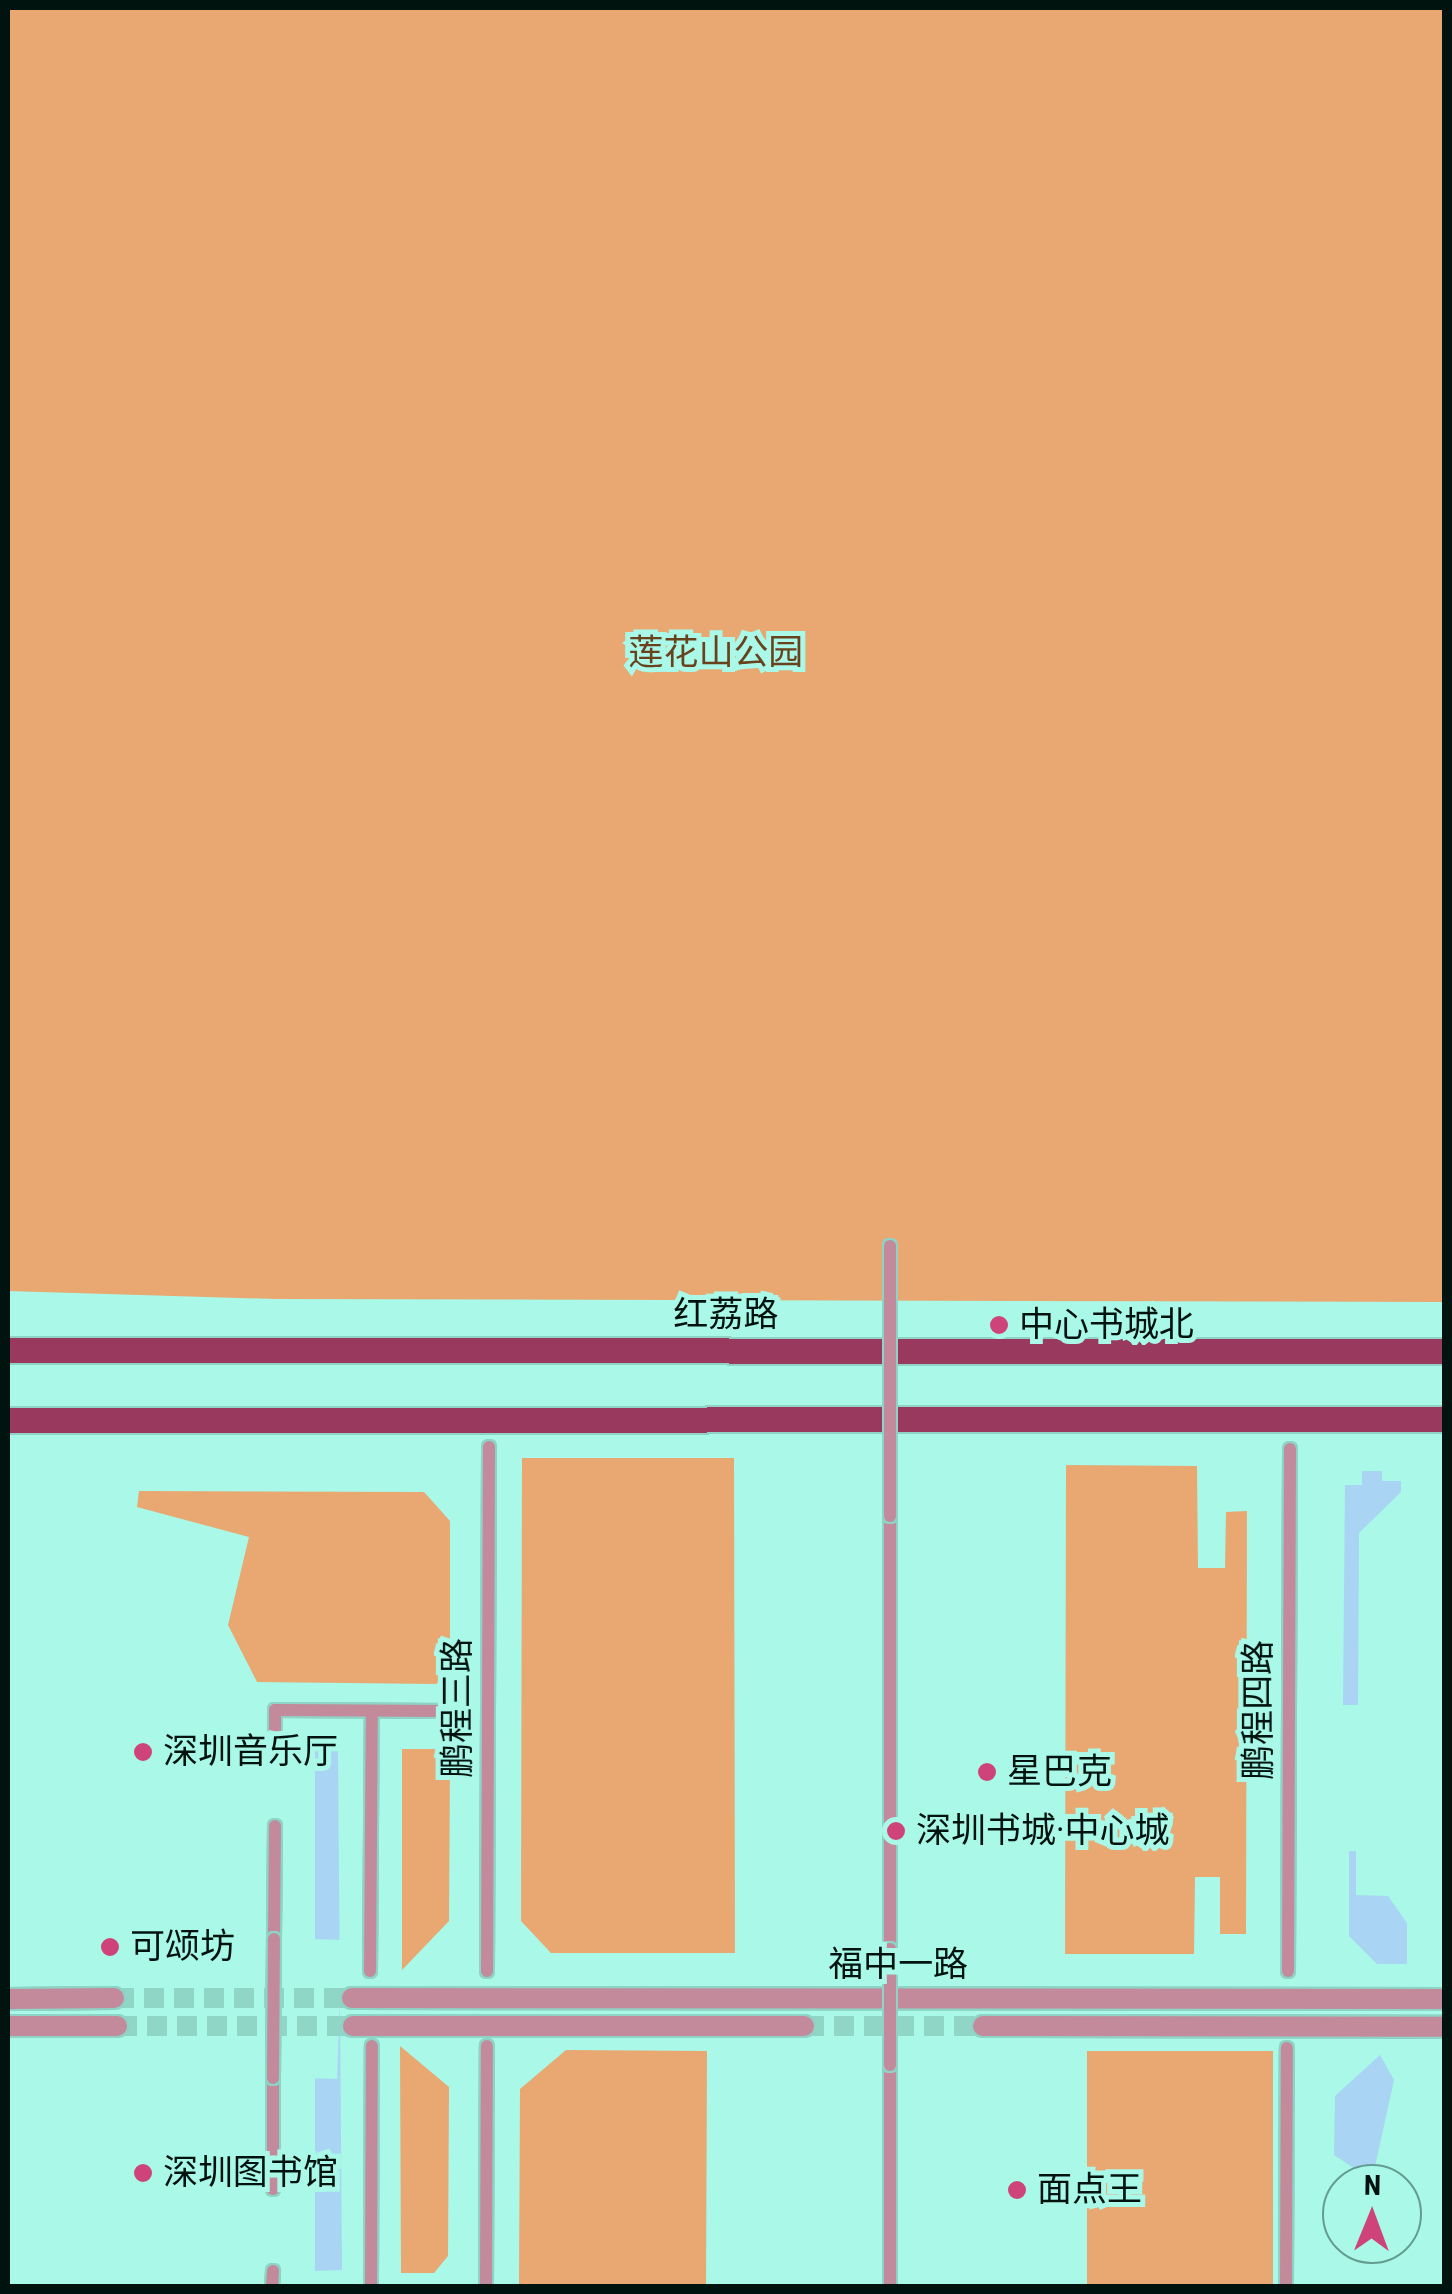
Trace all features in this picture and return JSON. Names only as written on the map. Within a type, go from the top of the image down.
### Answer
[{"type":"main road","name":"红荔路","points":[[8,1350],[1444,1350]]},
{"type":"main road","points":[[8,1420],[1444,1419]]},
{"type":"street","points":[[890,1246],[890,2286]]},
{"type":"street","name":"鹏程三路","points":[[487,1970],[489,1447]]},
{"type":"street","name":"鹏程四路","points":[[1288,1970],[1290,1449]]},
{"type":"street","points":[[275,1748],[275,1710],[450,1711]]},
{"type":"street","points":[[370,1970],[372,1710]]},
{"type":"street","points":[[273,2189],[275,1826]]},
{"type":"street","points":[[8,1998],[114,1998]]},
{"type":"street","name":"福中一路","points":[[352,1998],[1444,1998]]},
{"type":"street","points":[[8,2026],[117,2026]]},
{"type":"street","name":"福中一路","points":[[353,2026],[804,2026]]},
{"type":"street","name":"福中一路","points":[[983,2026],[1444,2027]]},
{"type":"street","points":[[370,2286],[372,2046]]},
{"type":"street","points":[[486,2286],[487,2046]]},
{"type":"street","points":[[1286,2286],[1287,2048]]},
{"type":"street","points":[[272,2286],[273,2270]]},
{"type":"green space","name":"莲花山公园","points":[[8,8],[1444,8],[1444,1302],[276,1299],[8,1291]]},
{"type":"green space","points":[[522,1458],[734,1458],[735,1953],[551,1953],[521,1921]]},
{"type":"green space","points":[[1066,1465],[1197,1466],[1198,1568],[1225,1568],[1226,1512],[1247,1511],[1246,1934],[1220,1934],[1220,1877],[1195,1877],[1194,1954],[1065,1954]]},
{"type":"green space","points":[[139,1491],[424,1492],[450,1521],[450,1672],[436,1684],[257,1682],[228,1625],[249,1537],[137,1507]]},
{"type":"green space","points":[[402,1749],[435,1749],[450,1760],[449,1921],[402,1970]]},
{"type":"green space","points":[[400,2046],[449,2087],[448,2256],[434,2273],[401,2273]]},
{"type":"green space","points":[[566,2050],[707,2051],[706,2286],[519,2286],[520,2089]]},
{"type":"green space","points":[[1087,2051],[1273,2051],[1273,2286],[1087,2286]]},
{"type":"water","points":[[1362,1471],[1382,1471],[1382,1481],[1401,1481],[1401,1492],[1359,1533],[1358,1705],[1343,1705],[1345,1485],[1362,1485]]},
{"type":"water","points":[[315,1749],[338,1749],[342,2270],[315,2271]]},
{"type":"water","points":[[1349,1851],[1356,1851],[1356,1895],[1388,1896],[1407,1923],[1407,1964],[1377,1964],[1349,1936]]},
{"type":"water","points":[[1380,2055],[1394,2080],[1376,2164],[1348,2164],[1334,2155],[1335,2096]]},
{"type":"pier","points":[[310,1939],[342,1940],[337,2079],[305,2078]]},
{"type":"tunnel","points":[[114,1998],[352,1998]]},
{"type":"tunnel","points":[[117,2026],[353,2026]]},
{"type":"tunnel","points":[[804,2026],[983,2026]]},
{"type":"place","name":"中心书城北","points":[[999,1325]]},
{"type":"place","name":"深圳音乐厅","points":[[143,1752]]},
{"type":"place","name":"星巴克","points":[[987,1772]]},
{"type":"place","name":"深圳书城·中心城","points":[[896,1831]]},
{"type":"place","name":"可颂坊","points":[[110,1947]]},
{"type":"place","name":"深圳图书馆","points":[[143,2173]]},
{"type":"place","name":"面点王","points":[[1017,2190]]}]
